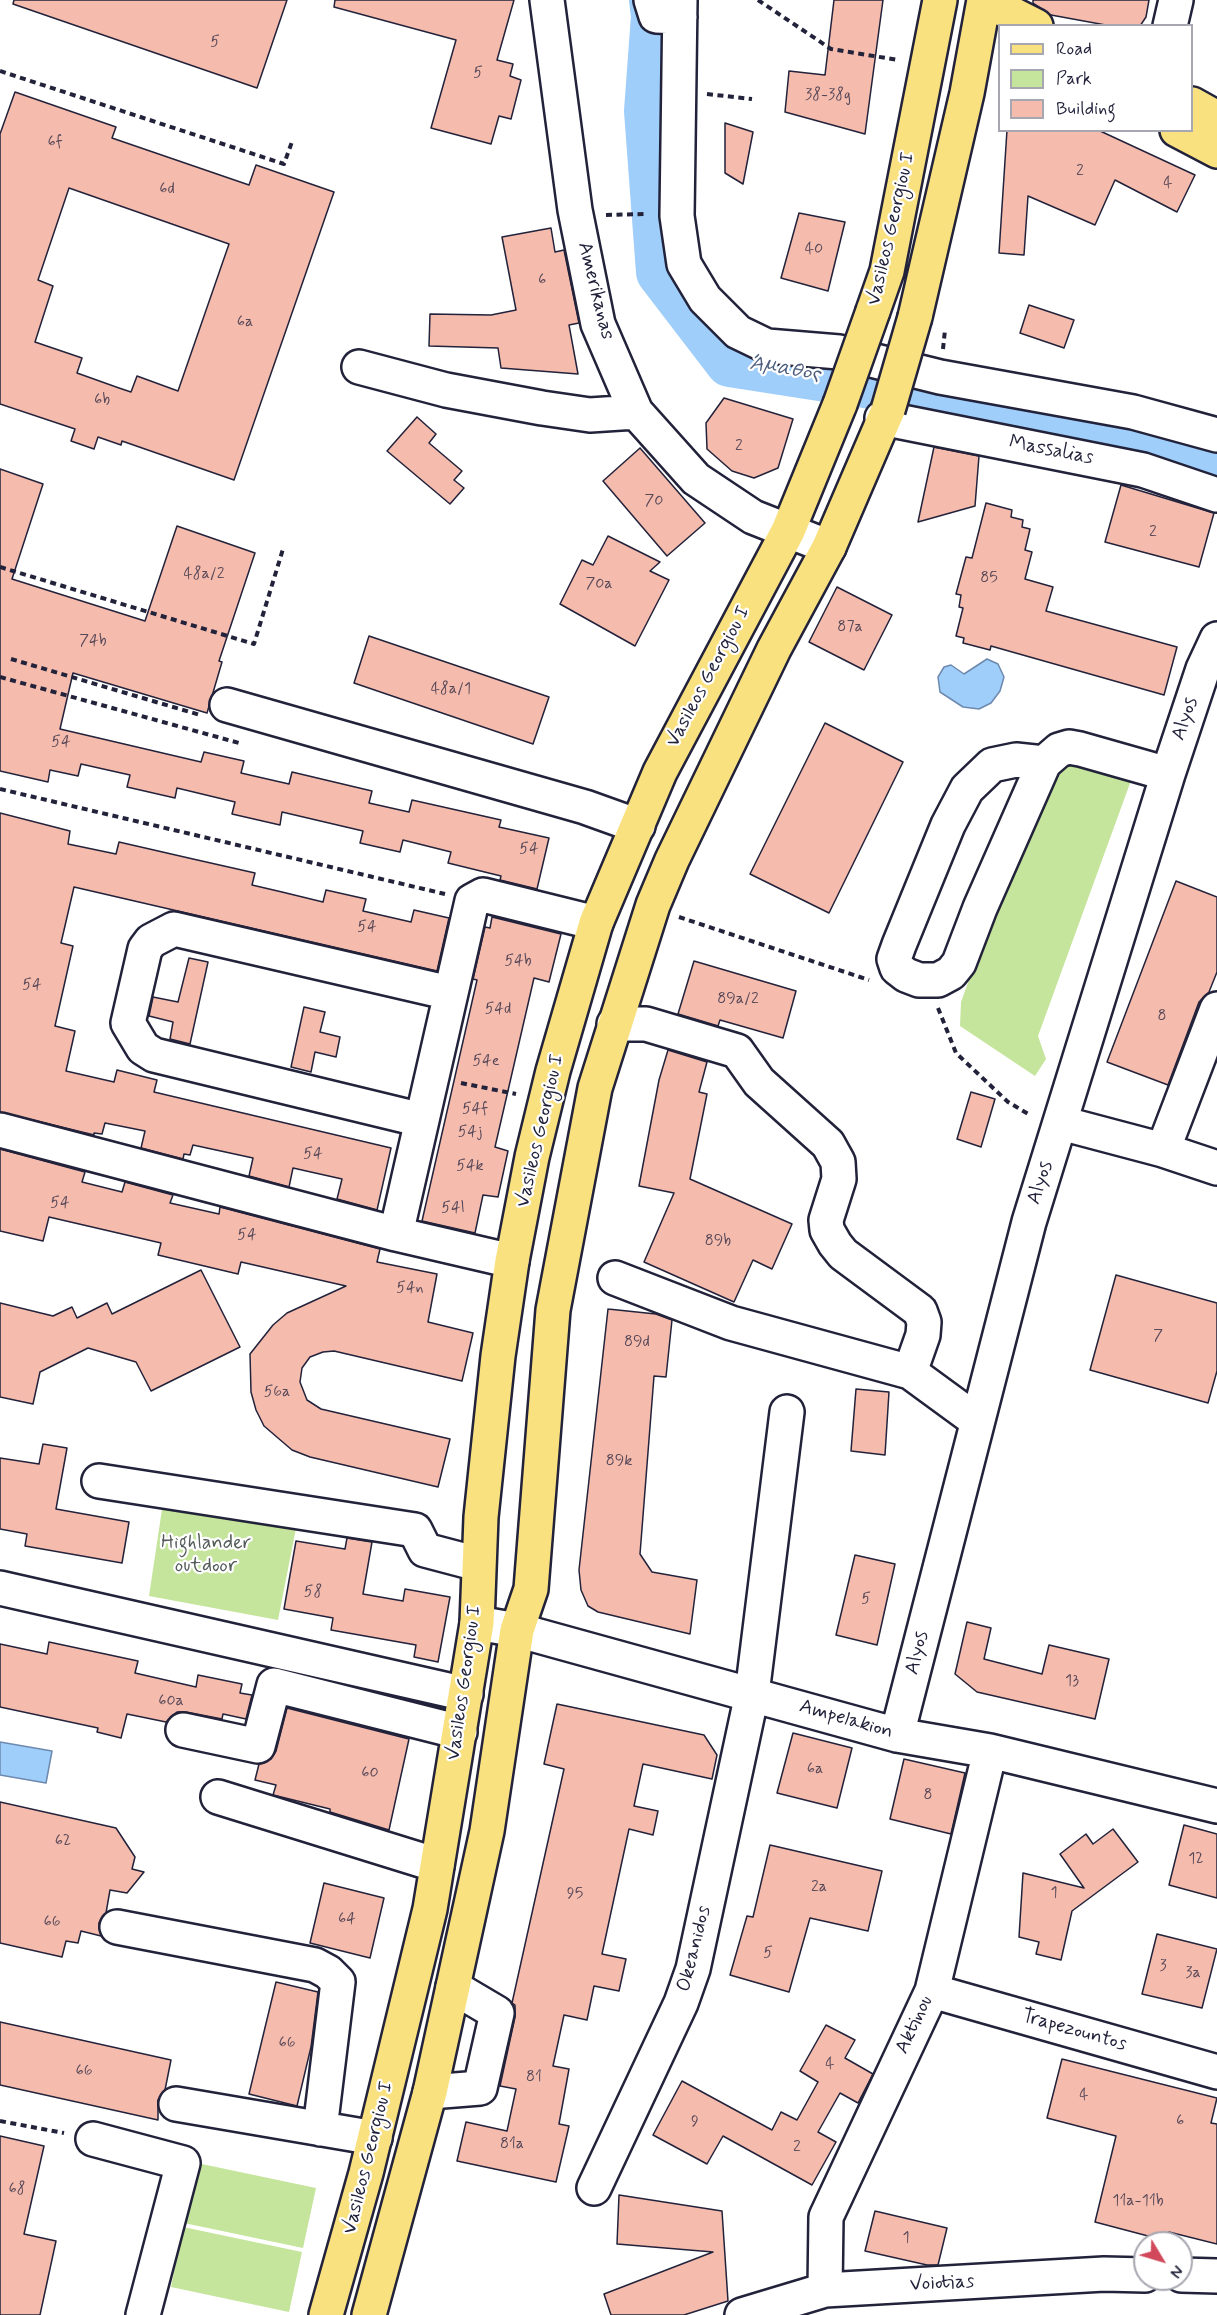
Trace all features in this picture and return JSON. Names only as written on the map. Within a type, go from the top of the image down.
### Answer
[{"type":"main road","points":[[984,0],[1032,24]]},
{"type":"main road","name":"Vasileos Georgiou I","points":[[369,2315],[430,2092],[487,1831],[517,1630],[531,1589],[554,1310],[595,1088],[653,905],[672,860],[769,659],[829,547],[885,414],[915,317],[988,41],[984,0]]},
{"type":"main road","points":[[937,15],[988,41]]},
{"type":"main road","name":"Vasileos Georgiou I","points":[[326,2315],[375,2138],[430,1909],[477,1623],[478,1564],[498,1356],[512,1261],[532,1157],[546,1100],[596,923],[664,762],[788,531],[840,404],[886,271],[937,15]]},
{"type":"main road","points":[[1193,105],[1217,118]]},
{"type":"main road","points":[[1181,132],[1217,151]]},
{"type":"street","name":"Amerikanas","points":[[547,0],[575,210],[598,324],[636,412],[696,479],[753,517],[829,547]]},
{"type":"street","points":[[651,0],[656,16],[680,9],[677,216],[684,264],[705,299],[738,332],[767,346],[839,352],[986,386],[1133,412],[1217,435]]},
{"type":"street","points":[[1170,24],[1176,0]]},
{"type":"street","points":[[359,367],[446,390],[542,408],[590,415],[636,412]]},
{"type":"street","name":"Massalias","points":[[885,414],[1143,470],[1217,495]]},
{"type":"street","name":"Alyos","points":[[897,1736],[1029,1222],[1168,774],[1210,672],[1217,639]]},
{"type":"street","points":[[227,705],[585,807],[638,826]]},
{"type":"street","points":[[1044,763],[1016,760],[992,765],[967,789],[948,825],[894,959],[897,968],[906,975],[920,980],[938,980],[951,973],[959,963],[980,908],[1044,763],[1059,750],[1068,747],[1168,774]]},
{"type":"street","points":[[396,1234],[472,901],[483,895],[596,923]]},
{"type":"street","points":[[422,1120],[154,1055],[143,1048],[128,1023],[145,949],[151,941],[174,929],[450,993]]},
{"type":"street","points":[[1163,1150],[1217,1009]]},
{"type":"street","points":[[614,1024],[646,1024],[737,1051],[759,1082],[828,1144],[838,1162],[839,1179],[826,1220],[827,1230],[843,1254],[920,1311],[924,1322],[923,1335],[910,1372]]},
{"type":"street","points":[[1061,1123],[1163,1150],[1217,1168]]},
{"type":"street","points":[[0,1130],[396,1234],[512,1261]]},
{"type":"street","points":[[615,1278],[731,1323],[910,1372],[977,1421]]},
{"type":"street","name":"Okeanidos","points":[[594,2188],[681,2004],[693,1969],[752,1694],[787,1412]]},
{"type":"street","points":[[99,1481],[415,1530],[425,1550],[478,1564]]},
{"type":"street","points":[[0,1588],[466,1694]]},
{"type":"street","name":"Ampelakion","points":[[477,1623],[517,1630],[897,1736],[990,1751],[1217,1806]]},
{"type":"street","points":[[183,1730],[258,1746],[274,1685],[460,1732]]},
{"type":"street","name":"Aktinou","points":[[825,2290],[826,2217],[932,1991],[990,1751]]},
{"type":"street","points":[[218,1797],[436,1865]]},
{"type":"street","points":[[117,1927],[315,1965],[328,1972],[338,1982],[320,2128]]},
{"type":"street","points":[[430,2092],[480,2088],[497,2013],[453,1987]]},
{"type":"street","name":"Trapezountos","points":[[932,1991],[1217,2072]]},
{"type":"street","points":[[176,2104],[375,2138]]},
{"type":"street","points":[[93,2139],[183,2163],[143,2315]]},
{"type":"street","name":"Voiotias","points":[[742,2315],[825,2290],[1104,2274],[1133,2275]]},
{"type":"street","points":[[1193,2275],[1217,2276]]},
{"type":"path","points":[[758,0],[831,49],[907,62]]},
{"type":"path","points":[[0,71],[284,164],[293,139]]},
{"type":"path","points":[[719,95],[752,99]]},
{"type":"path","points":[[599,215],[640,214]]},
{"type":"path","points":[[0,567],[254,644],[283,549]]},
{"type":"path","points":[[11,659],[221,722],[227,705]]},
{"type":"path","points":[[0,789],[472,901]]},
{"type":"path","points":[[673,915],[874,981]]},
{"type":"path","points":[[937,1006],[956,1053],[1008,1102],[1026,1114],[1061,1123]]},
{"type":"path","points":[[431,1077],[546,1100]]},
{"type":"path","points":[[0,2121],[93,2139]]},
{"type":"green space","points":[[1066,762],[1133,775],[1038,1036],[1046,1059],[1035,1076],[960,1026],[961,1002],[994,911],[1051,782]]},
{"type":"green space","name":"Highlander outdoor","points":[[164,1496],[297,1523],[278,1620],[149,1596]]},
{"type":"green space","points":[[197,2163],[316,2188],[303,2248],[184,2223]]},
{"type":"green space","points":[[183,2227],[302,2252],[289,2312],[171,2287]]},
{"type":"water","points":[[987,659],[998,664],[1004,677],[1000,691],[991,703],[979,709],[963,707],[940,692],[938,677],[944,667],[951,665],[964,674]]},
{"type":"water","points":[[0,1742],[52,1751],[46,1783],[0,1775]]},
{"type":"building","points":[[14,0],[287,0],[257,88],[13,4]]},
{"type":"building","points":[[335,0],[514,0],[497,60],[513,64],[510,76],[521,80],[511,119],[499,116],[491,144],[431,128],[456,40],[334,7]]},
{"type":"building","points":[[834,0],[883,0],[865,134],[785,112],[789,71],[825,75]]},
{"type":"building","points":[[1033,0],[1149,0],[1146,17],[1141,24],[1100,24],[1051,15],[1033,3]]},
{"type":"building","points":[[15,92],[116,127],[112,138],[249,185],[256,165],[334,192],[234,480],[122,441],[121,445],[98,437],[94,449],[71,441],[75,429],[0,404],[0,134]],"holes":[[[69,188],[229,244],[178,391],[137,376],[131,392],[119,388],[77,373],[82,358],[35,342],[53,286],[38,280]]]},
{"type":"building","points":[[725,123],[753,132],[743,184],[725,173]]},
{"type":"building","points":[[1007,132],[1102,132],[1195,175],[1177,212],[1115,180],[1095,225],[1028,196],[1024,255],[999,253]]},
{"type":"building","points":[[799,213],[845,222],[828,291],[781,278]]},
{"type":"building","points":[[551,228],[555,252],[564,250],[579,323],[569,325],[578,374],[501,368],[498,348],[429,346],[430,314],[491,315],[516,310],[502,237]]},
{"type":"building","points":[[1029,305],[1074,320],[1064,348],[1020,333]]},
{"type":"building","points":[[724,398],[793,419],[778,468],[754,478],[732,471],[707,449],[706,423]]},
{"type":"building","points":[[417,417],[436,434],[429,443],[462,471],[454,480],[464,488],[450,504],[387,451]]},
{"type":"building","points":[[934,447],[979,456],[975,506],[918,522]]},
{"type":"building","points":[[640,448],[705,523],[667,556],[603,481]]},
{"type":"building","points":[[0,469],[43,484],[12,579],[145,621],[177,526],[255,553],[219,661],[222,662],[207,713],[73,673],[60,729],[201,762],[204,752],[244,761],[241,773],[289,784],[292,772],[372,791],[369,803],[409,812],[412,800],[501,820],[499,827],[549,838],[537,889],[500,880],[501,876],[448,863],[451,852],[403,840],[400,852],[360,843],[363,831],[282,812],[280,825],[232,814],[235,802],[177,788],[175,798],[127,787],[130,775],[81,764],[78,776],[50,770],[48,782],[0,771]]},
{"type":"building","points":[[1121,485],[1214,513],[1199,567],[1105,542]]},
{"type":"building","points":[[986,503],[1012,510],[1011,517],[1023,520],[1022,527],[1030,529],[1025,550],[1032,552],[1025,579],[1053,587],[1046,611],[1177,647],[1164,695],[991,646],[990,650],[963,643],[964,638],[956,636],[963,608],[959,607],[961,595],[956,594],[966,557],[972,558]]},
{"type":"building","points":[[608,536],[660,562],[650,571],[669,580],[635,646],[560,604],[582,560],[593,565]]},
{"type":"building","points":[[837,587],[892,615],[864,670],[809,642]]},
{"type":"building","points":[[369,636],[549,697],[533,744],[354,683]]},
{"type":"building","points":[[825,723],[903,762],[829,913],[750,874]]},
{"type":"building","points":[[0,813],[70,831],[68,844],[116,854],[119,842],[255,873],[252,885],[323,902],[326,890],[366,899],[363,911],[411,922],[414,910],[449,918],[437,971],[74,887],[61,943],[73,946],[55,1026],[75,1031],[66,1071],[114,1082],[117,1070],[157,1080],[154,1092],[391,1148],[377,1210],[337,1199],[342,1179],[293,1168],[289,1187],[249,1176],[253,1158],[193,1145],[190,1155],[184,1154],[183,1159],[141,1148],[145,1131],[105,1123],[102,1134],[94,1133],[94,1135],[0,1112]]},
{"type":"building","points":[[1176,881],[1217,897],[1217,972],[1209,992],[1199,1002],[1168,1085],[1107,1062]]},
{"type":"building","points":[[492,917],[561,934],[549,982],[534,978],[495,1147],[508,1151],[498,1197],[483,1195],[475,1233],[422,1221],[477,980],[473,979],[485,927],[490,928]]},
{"type":"building","points":[[189,958],[208,962],[190,1044],[170,1039],[173,1022],[149,1016],[153,997],[178,1002]]},
{"type":"building","points":[[694,961],[796,991],[783,1038],[720,1020],[718,1026],[678,1014]]},
{"type":"building","points":[[304,1007],[325,1012],[320,1032],[340,1037],[336,1057],[315,1052],[311,1072],[291,1067]]},
{"type":"building","points":[[668,1050],[707,1062],[699,1092],[707,1094],[690,1179],[792,1224],[772,1269],[753,1260],[734,1302],[644,1262],[674,1193],[639,1186],[659,1080]]},
{"type":"building","points":[[971,1092],[995,1099],[981,1147],[957,1139]]},
{"type":"building","points":[[0,1149],[85,1172],[82,1182],[122,1192],[125,1182],[173,1195],[170,1203],[219,1214],[220,1207],[380,1249],[377,1262],[437,1274],[428,1322],[473,1333],[462,1381],[334,1351],[310,1357],[302,1368],[300,1382],[307,1400],[321,1409],[450,1439],[438,1487],[310,1457],[292,1450],[264,1426],[256,1410],[251,1392],[250,1354],[273,1325],[287,1313],[346,1286],[241,1262],[238,1274],[158,1255],[161,1243],[49,1217],[43,1241],[0,1231]]},
{"type":"building","points":[[201,1270],[240,1347],[151,1391],[136,1362],[88,1348],[40,1372],[33,1404],[0,1397],[0,1303],[53,1316],[72,1307],[77,1318],[107,1303],[112,1314]]},
{"type":"building","points":[[1116,1275],[1217,1303],[1217,1371],[1208,1403],[1090,1370]]},
{"type":"building","points":[[608,1309],[656,1314],[672,1320],[666,1377],[654,1376],[640,1554],[652,1572],[697,1580],[690,1634],[598,1612],[588,1606],[581,1590],[579,1570]]},
{"type":"building","points":[[856,1389],[889,1392],[885,1455],[851,1451]]},
{"type":"building","points":[[43,1444],[67,1448],[56,1509],[129,1522],[122,1563],[25,1546],[27,1534],[0,1529],[0,1458],[39,1464]]},
{"type":"building","points":[[347,1538],[372,1542],[363,1594],[403,1601],[405,1589],[450,1597],[438,1662],[414,1657],[416,1645],[331,1630],[333,1618],[284,1609],[296,1541],[345,1549]]},
{"type":"building","points":[[855,1555],[895,1564],[877,1645],[836,1635]]},
{"type":"building","points":[[967,1622],[991,1628],[984,1659],[1042,1674],[1049,1645],[1109,1659],[1095,1719],[977,1692],[955,1674]]},
{"type":"building","points":[[49,1642],[138,1661],[135,1673],[196,1687],[198,1675],[242,1684],[240,1693],[252,1695],[246,1719],[223,1714],[222,1719],[177,1712],[166,1722],[127,1714],[121,1738],[97,1732],[98,1728],[0,1707],[0,1644],[47,1654]]},
{"type":"building","points":[[557,1704],[704,1735],[717,1755],[712,1779],[643,1764],[634,1806],[658,1811],[653,1835],[629,1829],[602,1954],[626,1959],[619,1991],[594,1986],[587,2020],[564,2015],[553,2066],[569,2069],[559,2124],[569,2126],[556,2182],[457,2161],[466,2122],[507,2131],[516,2089],[500,2086],[515,2017],[515,2005],[512,2003],[564,1769],[544,1764]]},
{"type":"building","points":[[287,1708],[409,1739],[389,1830],[330,1812],[330,1809],[273,1795],[276,1785],[255,1780],[259,1764],[271,1759],[276,1751]]},
{"type":"building","points":[[793,1733],[852,1748],[837,1808],[777,1793]]},
{"type":"building","points":[[904,1759],[965,1773],[951,1834],[890,1819]]},
{"type":"building","points":[[0,1802],[116,1828],[135,1857],[132,1869],[144,1872],[127,1893],[110,1890],[106,1913],[99,1923],[101,1936],[81,1931],[78,1943],[66,1941],[62,1957],[0,1943]]},
{"type":"building","points":[[1184,1825],[1217,1834],[1217,1898],[1169,1885]]},
{"type":"building","points":[[1113,1829],[1138,1862],[1072,1911],[1061,1960],[1036,1954],[1039,1942],[1019,1937],[1023,1873],[1084,1888],[1060,1854],[1086,1834],[1093,1844]]},
{"type":"building","points":[[770,1845],[882,1871],[868,1931],[810,1918],[789,1992],[730,1975],[747,1916],[753,1917]]},
{"type":"building","points":[[324,1883],[384,1898],[370,1958],[310,1943]]},
{"type":"building","points":[[1157,1934],[1217,1949],[1202,2008],[1142,1994]]},
{"type":"building","points":[[276,1982],[318,1992],[311,2047],[297,2106],[249,2094]]},
{"type":"building","points":[[0,2022],[171,2060],[165,2090],[158,2100],[158,2120],[0,2085]]},
{"type":"building","points":[[826,2025],[855,2040],[845,2058],[873,2074],[858,2103],[840,2093],[818,2132],[836,2142],[812,2185],[723,2136],[707,2164],[653,2135],[682,2081],[772,2130],[781,2112],[797,2120],[818,2082],[800,2071]]},
{"type":"building","points":[[1062,2059],[1217,2098],[1211,2123],[1217,2124],[1217,2244],[1193,2238],[1193,2231],[1133,2232],[1095,2222],[1116,2136],[1047,2118]]},
{"type":"building","points":[[0,2136],[44,2146],[24,2234],[56,2241],[40,2315],[0,2315]]},
{"type":"building","points":[[619,2195],[722,2211],[728,2301],[684,2315],[611,2315],[604,2294],[713,2252],[617,2244]]},
{"type":"building","points":[[875,2211],[947,2228],[938,2265],[927,2265],[865,2251]]},
{"type":"waterway","name":"Άμαθος","points":[[654,0],[656,16],[649,111],[661,272],[730,362],[923,392],[1217,463]]}]
